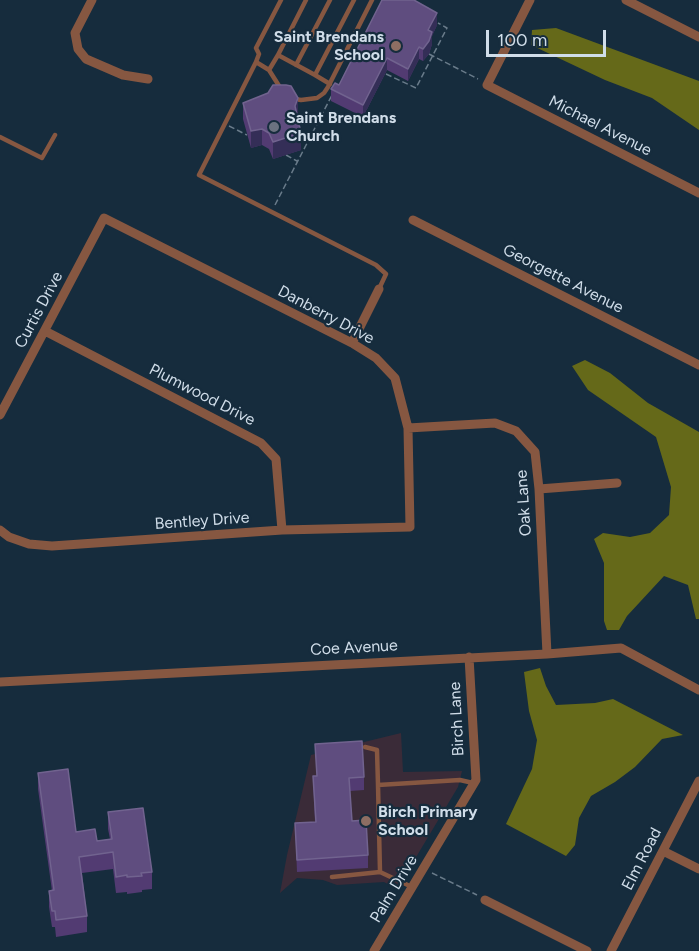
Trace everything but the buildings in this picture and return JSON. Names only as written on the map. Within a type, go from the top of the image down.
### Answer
[{"type":"street","points":[[92,0],[75,33],[78,49],[86,59],[123,75],[148,79]]},
{"type":"street","points":[[482,82],[530,0]]},
{"type":"street","points":[[626,0],[699,37]]},
{"type":"street","name":"Michael Avenue","points":[[482,82],[699,193]]},
{"type":"street","name":"Curtis Drive","points":[[0,415],[104,218]]},
{"type":"street","name":"Danberry Drive","points":[[104,218],[376,358],[395,378],[408,428],[410,527]]},
{"type":"street","name":"Georgette Avenue","points":[[413,220],[699,365]]},
{"type":"street","points":[[352,344],[379,289]]},
{"type":"street","name":"Plumwood Drive","points":[[45,331],[261,442],[276,459],[282,531]]},
{"type":"street","name":"Oak Lane","points":[[408,428],[495,423],[516,430],[535,452],[547,654]]},
{"type":"street","points":[[539,489],[617,483]]},
{"type":"street","name":"Bentley Drive","points":[[0,530],[9,537],[29,544],[52,546],[282,531],[410,527]]},
{"type":"street","name":"Coe Avenue","points":[[0,682],[547,654],[621,648],[699,690]]},
{"type":"street","name":"Birch Lane","points":[[469,657],[474,782]]},
{"type":"street","name":"Elm Road","points":[[611,951],[699,781]]},
{"type":"street","name":"Palm Drive","points":[[374,951],[474,782]]},
{"type":"street","points":[[663,851],[699,869]]},
{"type":"street","points":[[485,900],[587,951]]},
{"type":"lane","points":[[281,0],[256,48],[259,54],[256,62],[200,175],[376,265],[386,274],[379,289]]},
{"type":"lane","points":[[269,70],[306,0]]},
{"type":"lane","points":[[296,65],[330,0]]},
{"type":"lane","points":[[315,75],[354,0]]},
{"type":"lane","points":[[291,98],[301,100],[316,98],[324,93],[372,0]]},
{"type":"lane","points":[[278,55],[330,84]]},
{"type":"lane","points":[[256,62],[269,70],[280,89],[285,93]]},
{"type":"lane","points":[[0,137],[42,158],[55,135]]},
{"type":"lane","points":[[365,747],[377,750],[381,872]]},
{"type":"lane","points":[[378,785],[460,780],[474,782]]},
{"type":"lane","points":[[332,877],[381,872],[412,887]]},
{"type":"path","points":[[386,73],[416,88],[447,28],[439,23]]},
{"type":"path","points":[[429,54],[482,82]]},
{"type":"path","points":[[272,211],[332,95]]},
{"type":"path","points":[[225,124],[247,135]]},
{"type":"path","points":[[286,155],[297,161]]},
{"type":"path","points":[[432,873],[485,900]]},
{"type":"shaded area","points":[[556,28],[699,81],[699,130],[652,98],[605,80],[531,45],[532,30]]},
{"type":"shaded area","points":[[585,360],[610,373],[648,403],[699,432],[699,619],[696,619],[688,585],[664,576],[627,616],[619,630],[607,630],[604,621],[604,563],[594,539],[603,533],[630,537],[650,533],[669,515],[671,487],[656,437],[588,390],[572,366]]},
{"type":"shaded area","points":[[540,668],[556,705],[595,703],[613,699],[683,735],[662,739],[635,767],[591,796],[579,818],[575,845],[566,856],[506,824],[532,769],[537,740],[529,711],[524,672]]},
{"type":"shaded area","name":"Birch Primary School","points":[[401,733],[403,772],[462,771],[458,787],[397,889],[384,882],[337,885],[323,880],[297,878],[280,893],[311,755]]},
{"type":"place","name":"Saint Brendans School","points":[[396,46]]},
{"type":"place","name":"Saint Brendans Church","points":[[274,127]]},
{"type":"place","name":"Birch Primary School","points":[[366,821]]}]
